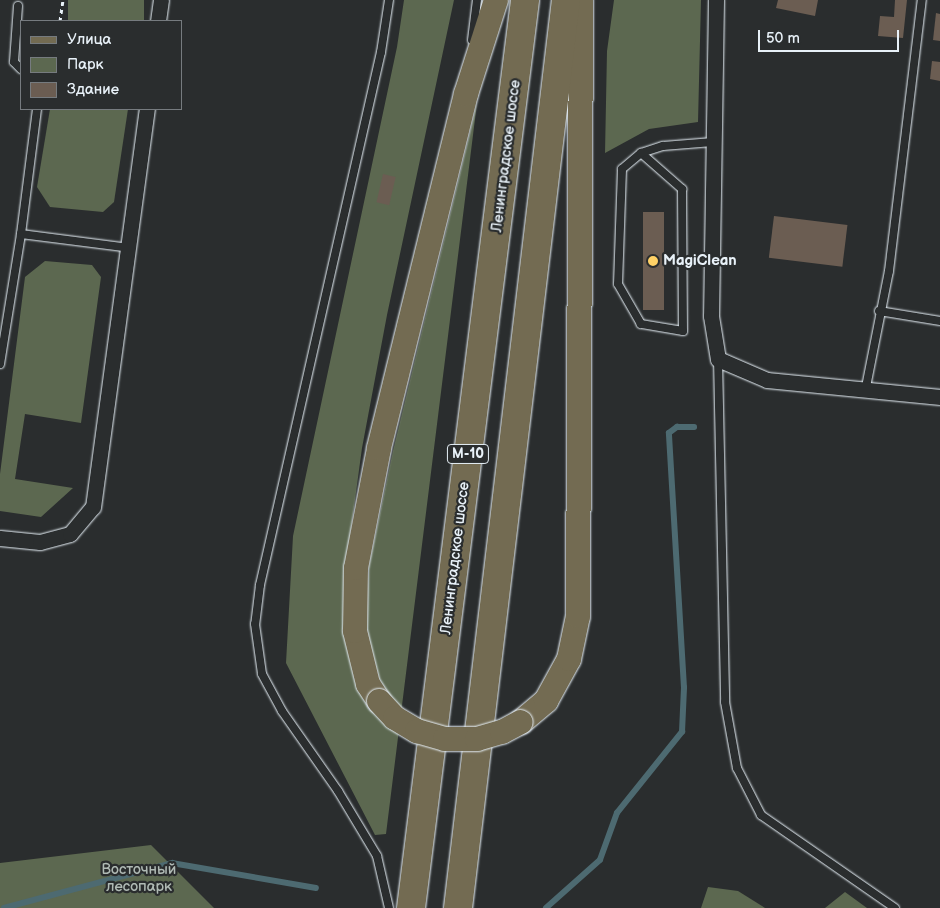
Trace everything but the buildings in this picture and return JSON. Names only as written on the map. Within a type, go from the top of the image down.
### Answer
[{"type":"highway","name":"Ленинградское шоссе","points":[[411,908],[525,0]]},
{"type":"highway","name":"М-10","points":[[458,908],[566,0]]},
{"type":"main road","points":[[496,0],[466,94],[379,448],[356,568],[355,631],[368,684],[379,701],[395,718],[417,731],[445,739],[477,739],[502,732],[521,722],[546,701],[564,668],[578,616],[581,0]]},
{"type":"street","points":[[158,20],[160,0]]},
{"type":"street","points":[[716,0],[711,316],[718,359],[767,380],[866,387],[940,397]]},
{"type":"street","points":[[0,538],[40,542],[70,534],[93,507],[131,248],[147,110]]},
{"type":"lane","points":[[389,0],[379,62],[260,585],[255,624],[262,674],[282,711],[338,791],[376,856],[390,908]]},
{"type":"lane","points":[[466,94],[478,0]]},
{"type":"lane","points":[[866,387],[879,311],[889,271],[922,0]]},
{"type":"lane","points":[[18,6],[14,62],[20,68]]},
{"type":"lane","points":[[0,364],[21,234],[37,110]]},
{"type":"lane","points":[[640,153],[682,189],[683,330],[641,324],[618,284],[622,169],[640,153],[663,146],[713,142]]},
{"type":"lane","points":[[21,234],[131,248]]},
{"type":"lane","points":[[879,311],[940,321]]},
{"type":"lane","points":[[718,359],[725,702],[737,768],[760,815],[895,908]]},
{"type":"path","points":[[60,20],[63,0]]},
{"type":"green space","points":[[68,0],[144,0],[144,20],[68,20]]},
{"type":"green space","points":[[404,0],[454,0],[387,315],[362,448],[345,573],[358,689],[369,710],[388,695],[379,678],[366,629],[369,566],[393,451],[477,103],[386,834],[375,835],[286,663],[293,536],[397,47]]},
{"type":"green space","points":[[614,0],[701,0],[698,122],[649,129],[605,153],[607,51]]},
{"type":"green space","points":[[50,110],[128,110],[114,202],[103,212],[50,207],[37,187]]},
{"type":"green space","points":[[45,261],[92,265],[101,277],[81,423],[25,414],[15,479],[73,488],[41,517],[0,511],[0,474],[25,277]]},
{"type":"green space","name":"Восточный лесопарк","points":[[151,845],[214,908],[0,908],[0,863]]},
{"type":"green space","points":[[708,887],[738,891],[765,908],[701,908]]},
{"type":"green space","points":[[845,892],[867,908],[825,908]]},
{"type":"waterway","points":[[546,908],[600,860],[617,813],[682,732],[684,688],[669,433],[677,427],[694,427]]},
{"type":"waterway","points":[[4,908],[172,863],[316,888]]},
{"type":"place","name":"MagiClean","points":[[653,261]]}]
